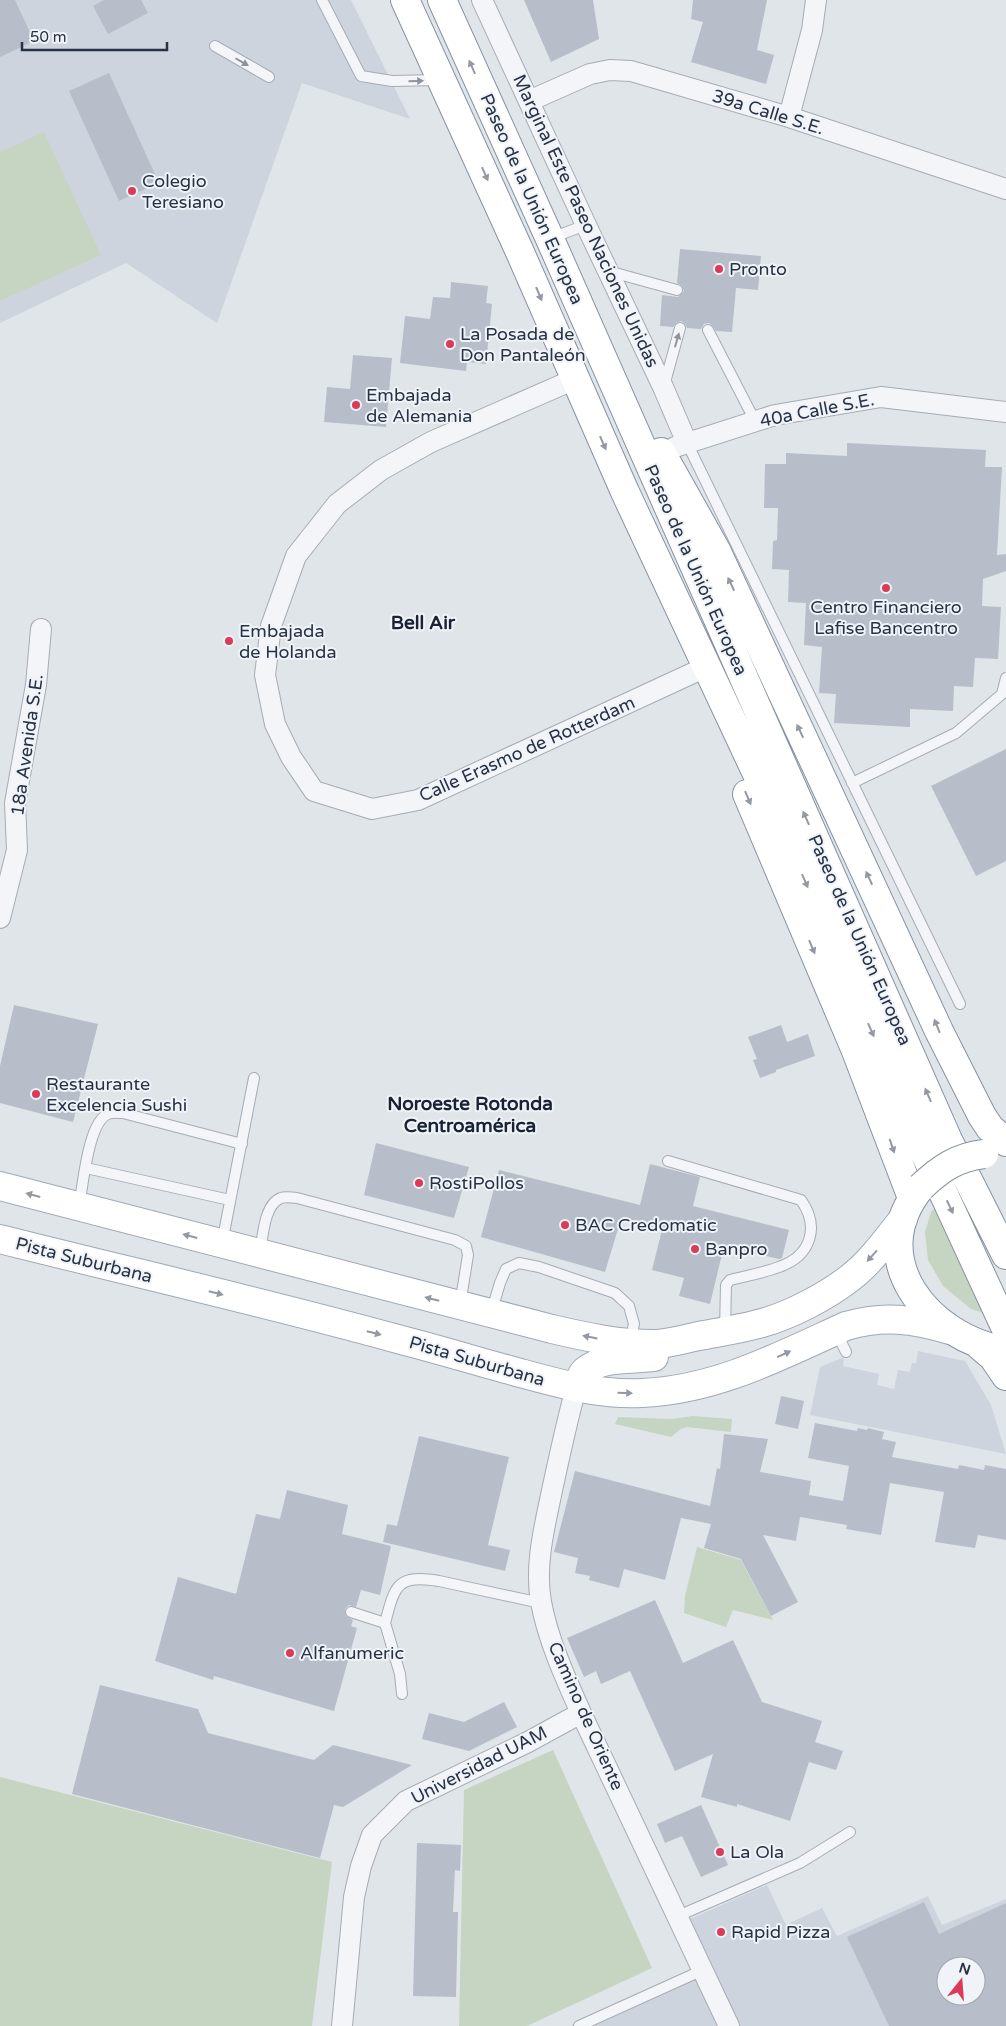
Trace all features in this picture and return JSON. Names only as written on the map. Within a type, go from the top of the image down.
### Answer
[{"type":"main road","name":"Paseo de la Unión Europea","points":[[442,0],[550,239],[948,1140],[1006,1255]]},
{"type":"main road","name":"Paseo de la Unión Europea","points":[[403,1],[469,138],[625,492],[779,821],[922,1147],[1000,1350]]},
{"type":"main road","points":[[576,1388],[586,1370],[601,1363],[691,1352],[720,1342],[801,1307],[840,1285],[864,1265],[912,1201],[946,1165],[967,1157],[999,1150],[990,1128],[939,1031],[716,550],[661,451],[606,367]]},
{"type":"main road","name":"Paseo de la Unión Europea","points":[[625,492],[660,600],[695,672],[856,1051],[912,1201]]},
{"type":"main road","points":[[0,1186],[490,1314],[594,1338],[630,1343],[657,1344],[763,1323]]},
{"type":"main road","points":[[912,1201],[898,1244],[902,1273],[913,1292],[922,1304],[950,1330],[1000,1350]]},
{"type":"main road","name":"Pista Suburbana","points":[[0,1239],[392,1337],[576,1388],[641,1393],[696,1386],[740,1374],[841,1341],[861,1321],[877,1319],[914,1320],[950,1330]]},
{"type":"street","name":"Marginal Este Paseo Naciones Unidas","points":[[482,0],[663,387],[687,443]]},
{"type":"street","points":[[789,117],[812,30],[816,0]]},
{"type":"street","name":"39a Calle S.E.","points":[[530,101],[590,74],[610,70],[631,71],[789,117],[1006,189]]},
{"type":"street","name":"Calle Erasmo de Rotterdam","points":[[575,379],[431,442],[381,470],[337,504],[296,556],[271,626],[265,675],[275,724],[291,757],[314,791],[372,809],[418,800],[695,672]]},
{"type":"street","name":"40a Calle S.E.","points":[[661,451],[784,413],[881,397],[1006,412]]},
{"type":"street","name":"18a Avenida S.E.","points":[[0,918],[17,850],[8,800],[36,685],[41,629]]},
{"type":"street","name":"Camino de Oriente","points":[[576,1388],[562,1440],[541,1548],[538,1574],[541,1603],[563,1671],[581,1713],[729,2026]]},
{"type":"street","name":"Universidad UAM","points":[[342,2026],[354,1897],[361,1866],[372,1835],[406,1801],[528,1742],[581,1713]]},
{"type":"lane","points":[[322,0],[362,76],[392,81],[441,80]]},
{"type":"lane","points":[[216,46],[269,77]]},
{"type":"lane","points":[[550,239],[586,225]]},
{"type":"lane","points":[[608,271],[677,290]]},
{"type":"lane","points":[[663,387],[680,328]]},
{"type":"lane","points":[[708,330],[755,421]]},
{"type":"lane","points":[[687,443],[960,1004]]},
{"type":"lane","points":[[852,783],[956,733],[1004,696],[1006,678]]},
{"type":"lane","points":[[222,1244],[254,1078]]},
{"type":"lane","points":[[79,1207],[92,1135],[99,1120],[108,1114],[123,1113],[242,1144]]},
{"type":"lane","points":[[668,1161],[801,1200],[809,1214],[810,1240],[799,1255],[779,1268],[730,1280],[726,1285],[725,1331]]},
{"type":"lane","points":[[86,1168],[230,1200]]},
{"type":"lane","points":[[260,1253],[269,1210],[275,1201],[283,1197],[297,1198],[455,1240],[466,1246],[468,1255],[460,1306]]},
{"type":"lane","points":[[490,1314],[506,1269],[519,1262],[615,1293],[629,1306],[634,1324],[630,1343]]},
{"type":"lane","points":[[402,1694],[400,1674],[385,1623],[393,1593],[400,1584],[410,1579],[423,1578],[541,1603]]},
{"type":"lane","points":[[351,1612],[385,1623]]},
{"type":"lane","points":[[678,1916],[800,1863],[850,1832]]},
{"type":"lane","points":[[579,2026],[703,1970]]},
{"type":"shaded area","name":"Colegio Teresiano","points":[[0,0],[351,0],[410,119],[302,83],[217,323],[126,263],[0,323]]},
{"type":"shaded area","points":[[918,1351],[965,1361],[991,1405],[1006,1454],[810,1415],[820,1367],[844,1357],[843,1366],[879,1374],[877,1385],[894,1389],[898,1370],[910,1372],[912,1363],[916,1363]]},
{"type":"shaded area","points":[[767,1885],[786,1925],[822,1908],[837,1936],[928,1896],[942,1925],[1006,1899],[1006,2026],[571,2026],[692,1971],[674,1926]]},
{"type":"green space","points":[[44,132],[101,255],[0,301],[0,152]]},
{"type":"green space","points":[[945,1197],[1001,1319],[971,1309],[943,1286],[928,1260],[925,1232],[931,1212]]},
{"type":"green space","points":[[693,1416],[732,1419],[731,1432],[687,1427],[671,1437],[615,1424],[618,1417],[671,1419]]},
{"type":"green space","points":[[697,1547],[741,1560],[773,1620],[733,1610],[726,1627],[684,1613],[685,1596]]},
{"type":"green space","points":[[553,1750],[652,1968],[527,2026],[459,2026],[464,1790]]},
{"type":"green space","points":[[0,1777],[332,1862],[312,2026],[0,2026]]},
{"type":"building","points":[[0,0],[15,0],[34,41],[0,57]]},
{"type":"building","points":[[104,0],[141,0],[148,13],[108,34],[93,6]]},
{"type":"building","points":[[524,0],[593,0],[599,39],[551,62]]},
{"type":"building","points":[[693,0],[767,0],[757,50],[774,55],[766,84],[691,62],[703,22],[691,19]]},
{"type":"building","points":[[109,73],[159,183],[119,201],[69,91]]},
{"type":"building","points":[[680,249],[761,256],[758,290],[736,288],[732,332],[716,331],[709,323],[704,324],[701,329],[687,328],[681,321],[673,327],[660,326],[662,295],[678,297],[684,291],[682,286],[677,283]]},
{"type":"building","points":[[451,282],[488,286],[486,303],[492,304],[486,364],[467,362],[466,371],[400,363],[405,316],[430,319],[433,297],[450,298]]},
{"type":"building","name":"Embajada de Alemania","points":[[353,355],[392,358],[386,427],[324,422],[327,387],[350,389]]},
{"type":"building","name":"Centro Financiero Lafise Bancentro","points":[[847,443],[986,450],[985,467],[1002,467],[997,555],[1006,554],[1006,571],[983,579],[982,606],[1001,607],[998,659],[975,658],[973,687],[954,686],[953,711],[910,709],[910,727],[834,723],[836,694],[819,693],[822,647],[804,645],[806,603],[788,602],[789,570],[772,569],[773,541],[777,540],[778,508],[764,508],[765,464],[786,464],[786,453],[847,456]]},
{"type":"building","points":[[1006,749],[1006,861],[976,876],[931,786]]},
{"type":"building","points":[[14,1005],[98,1024],[73,1122],[0,1103],[0,1066]]},
{"type":"building","points":[[781,1025],[787,1042],[808,1034],[815,1056],[760,1078],[753,1060],[757,1059],[748,1037]]},
{"type":"building","points":[[376,1143],[469,1167],[454,1218],[364,1195]]},
{"type":"building","points":[[650,1164],[700,1177],[693,1206],[789,1230],[782,1258],[779,1259],[724,1246],[710,1304],[679,1296],[684,1278],[652,1270],[662,1230],[621,1219],[605,1272],[481,1237],[499,1170],[640,1205]]},
{"type":"building","points":[[781,1396],[804,1401],[798,1429],[775,1424]]},
{"type":"building","points":[[815,1423],[857,1431],[858,1428],[867,1430],[868,1428],[884,1432],[882,1439],[896,1442],[892,1457],[958,1469],[959,1465],[984,1470],[985,1465],[1006,1469],[1006,1540],[978,1535],[975,1548],[935,1542],[944,1492],[890,1483],[881,1535],[846,1529],[847,1525],[800,1517],[796,1541],[763,1535],[798,1602],[771,1616],[741,1559],[704,1548],[711,1524],[681,1518],[665,1580],[624,1569],[619,1588],[589,1580],[590,1576],[575,1573],[578,1558],[554,1552],[575,1471],[710,1506],[717,1468],[720,1469],[724,1434],[768,1439],[760,1472],[811,1481],[809,1495],[843,1501],[849,1466],[808,1458]]},
{"type":"building","points":[[419,1436],[509,1457],[488,1545],[510,1550],[505,1571],[383,1542],[387,1524],[397,1526]]},
{"type":"building","points":[[287,1490],[348,1505],[342,1534],[391,1546],[380,1595],[361,1590],[356,1607],[349,1605],[345,1609],[346,1616],[353,1620],[351,1626],[357,1628],[334,1711],[214,1676],[213,1680],[155,1661],[178,1577],[236,1594],[256,1514],[280,1519]]},
{"type":"building","points":[[655,1600],[683,1663],[733,1640],[762,1702],[822,1721],[815,1742],[843,1751],[836,1770],[809,1762],[790,1821],[737,1804],[737,1807],[701,1797],[713,1754],[675,1771],[630,1671],[601,1684],[596,1671],[584,1677],[567,1638]]},
{"type":"building","points":[[100,1685],[198,1709],[208,1733],[314,1760],[333,1745],[412,1765],[343,1807],[334,1805],[320,1858],[72,1794]]},
{"type":"building","points":[[504,1702],[517,1727],[469,1751],[422,1739],[429,1713],[464,1722]]},
{"type":"building","points":[[701,1805],[728,1865],[701,1877],[682,1836],[665,1843],[657,1824]]},
{"type":"building","points":[[417,1843],[461,1845],[460,1871],[455,1870],[453,1912],[458,1912],[456,1997],[413,1996]]},
{"type":"building","points":[[924,1902],[939,1934],[1006,1903],[1006,2026],[889,2026],[847,1937]]},
{"type":"place","name":"Colegio Teresiano","points":[[132,191]]},
{"type":"place","name":"Pronto","points":[[719,269]]},
{"type":"place","name":"La Posada de Don Pantaleón","points":[[450,344]]},
{"type":"place","name":"Embajada de Alemania","points":[[356,405]]},
{"type":"place","name":"Centro Financiero Lafise Bancentro","points":[[886,588]]},
{"type":"place","name":"Embajada de Holanda","points":[[229,641]]},
{"type":"place","name":"Restaurante Excelencia Sushi","points":[[36,1094]]},
{"type":"place","name":"RostiPollos","points":[[419,1183]]},
{"type":"place","name":"BAC Credomatic","points":[[565,1225]]},
{"type":"place","name":"Banpro","points":[[695,1249]]},
{"type":"place","name":"Alfanumeric","points":[[290,1653]]},
{"type":"place","name":"La Ola","points":[[720,1852]]},
{"type":"place","name":"Rapid Pizza","points":[[721,1932]]},
{"type":"district","name":"Bell Air","points":[[423,623]]},
{"type":"district","name":"Noroeste Rotonda Centroamérica","points":[[470,1115]]}]
